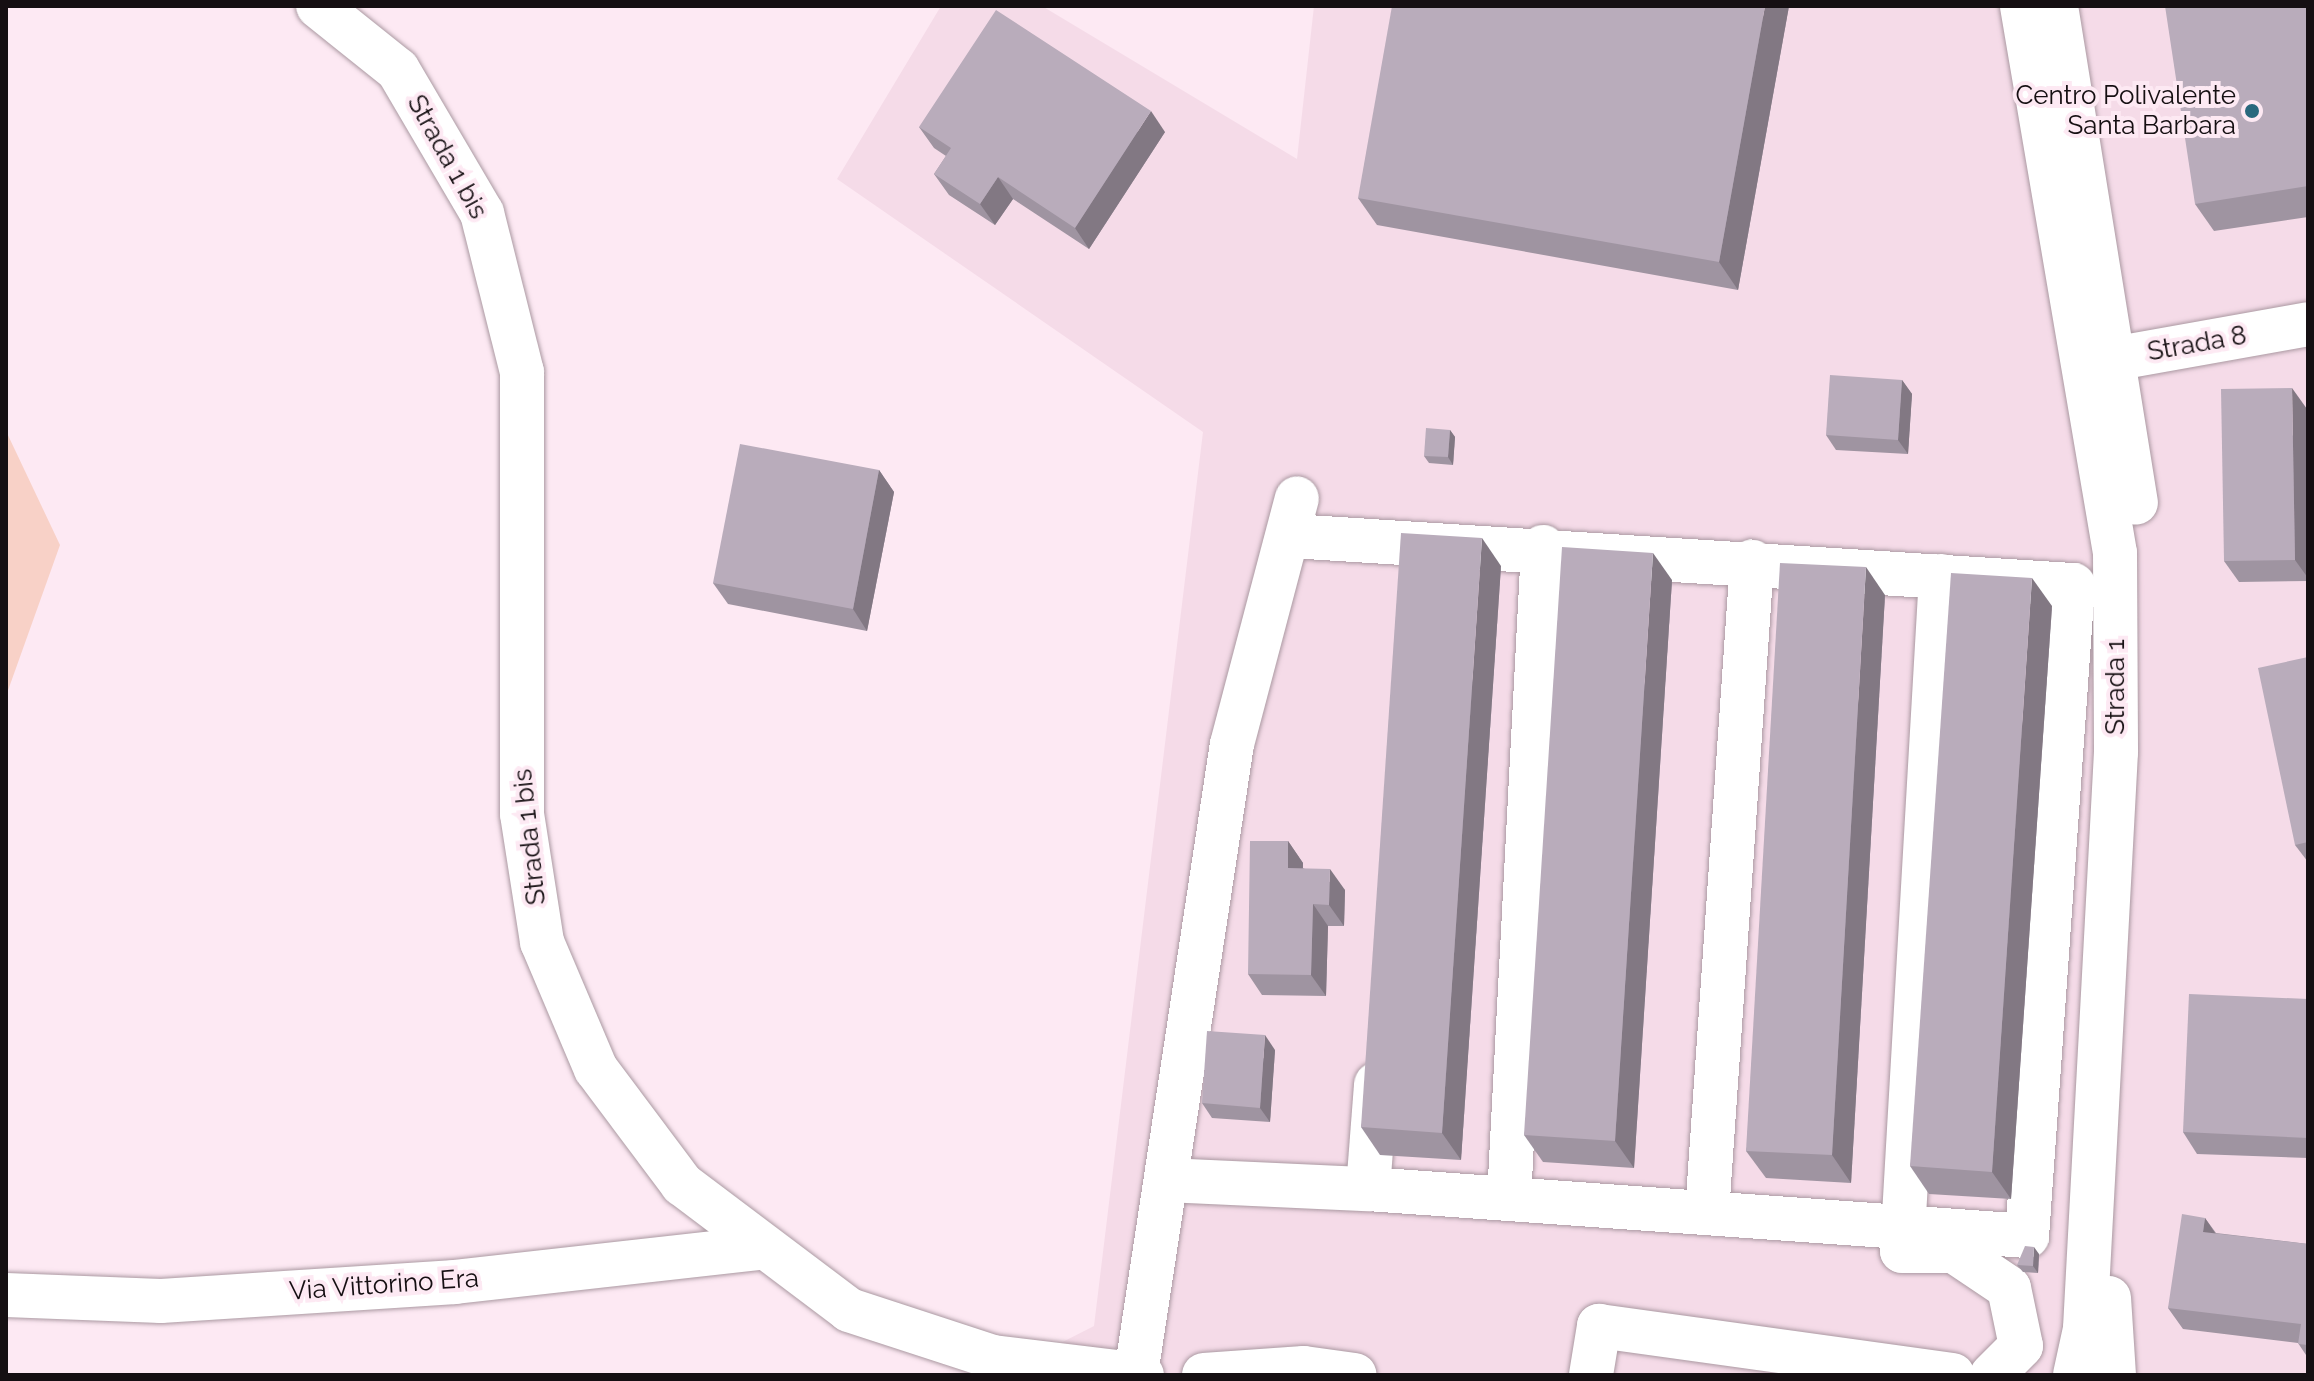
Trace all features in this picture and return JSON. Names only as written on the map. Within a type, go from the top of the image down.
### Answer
[{"type":"street","name":"Strada 1 bis","points":[[318,6],[398,70],[482,213],[522,372],[522,814],[542,942],[596,1069],[682,1184],[760,1248],[849,1310],[993,1357],[1142,1375]]},
{"type":"street","name":"Strada 1","points":[[2022,6],[2142,549],[2142,757],[2106,1339],[2114,1375]]},
{"type":"street","name":"Strada 1","points":[[2056,6],[2102,361],[2115,553],[2116,752],[2085,1329],[2075,1375]]},
{"type":"street","name":"Strada 8","points":[[2102,361],[2308,324]]},
{"type":"street","points":[[1136,1374],[1232,744],[1294,517],[1415,539],[2073,585],[2027,1236],[1368,1189],[1166,1180]]},
{"type":"street","points":[[1411,586],[1415,539]]},
{"type":"street","points":[[1509,1199],[1543,547]]},
{"type":"street","points":[[1707,1213],[1752,562]]},
{"type":"street","points":[[1941,576],[1902,1251],[1954,1251],[2009,1288],[2021,1346],[1992,1375]]},
{"type":"street","points":[[1368,1189],[1378,1046]]},
{"type":"street","name":"Via Vittorino Era","points":[[6,1295],[161,1301],[455,1282],[760,1248]]},
{"type":"street","points":[[1591,1375],[1599,1326],[1953,1375]]},
{"type":"street","points":[[1204,1375],[1304,1368],[1355,1375]]},
{"type":"shaded area","points":[[941,6],[1042,6],[1297,159],[1314,6],[2308,6],[2308,1375],[998,1375],[1094,1326],[1203,432],[837,179]]},
{"type":"shaded area","points":[[6,431],[60,545],[6,696]]},
{"type":"building","points":[[1392,6],[1765,6],[1719,262],[1358,198]]},
{"type":"building","name":"Centro Polivalente Santa Barbara","points":[[2165,6],[2308,6],[2308,186],[2195,204]]},
{"type":"building","points":[[996,10],[1151,111],[1075,228],[998,177],[980,204],[934,174],[951,148],[919,127]]},
{"type":"building","points":[[1830,375],[1902,380],[1898,440],[1826,435]]},
{"type":"building","points":[[2292,388],[2295,560],[2224,561],[2221,389]]},
{"type":"building","points":[[1426,428],[1450,430],[1448,457],[1424,456]]},
{"type":"building","points":[[740,444],[879,470],[853,609],[713,583]]},
{"type":"building","points":[[1401,533],[1482,538],[1442,1133],[1361,1127]]},
{"type":"building","points":[[1562,547],[1653,553],[1615,1141],[1524,1135]]},
{"type":"building","points":[[1780,563],[1866,567],[1832,1155],[1746,1151]]},
{"type":"building","points":[[1951,573],[2032,578],[1992,1172],[1910,1166]]},
{"type":"building","points":[[2308,657],[2308,842],[2295,845],[2258,668]]},
{"type":"building","points":[[1250,841],[1288,841],[1288,868],[1330,869],[1329,905],[1313,904],[1311,975],[1248,974]]},
{"type":"building","points":[[2189,994],[2308,999],[2308,1138],[2183,1132]]},
{"type":"building","points":[[1207,1031],[1265,1035],[1260,1108],[1202,1103]]},
{"type":"building","points":[[2182,1214],[2205,1218],[2203,1232],[2308,1244],[2308,1345],[2298,1344],[2301,1324],[2168,1308]]},
{"type":"building","points":[[2025,1246],[2034,1247],[2033,1266],[2017,1265]]},
{"type":"place","name":"Centro Polivalente Santa Barbara","points":[[2252,111]]}]
